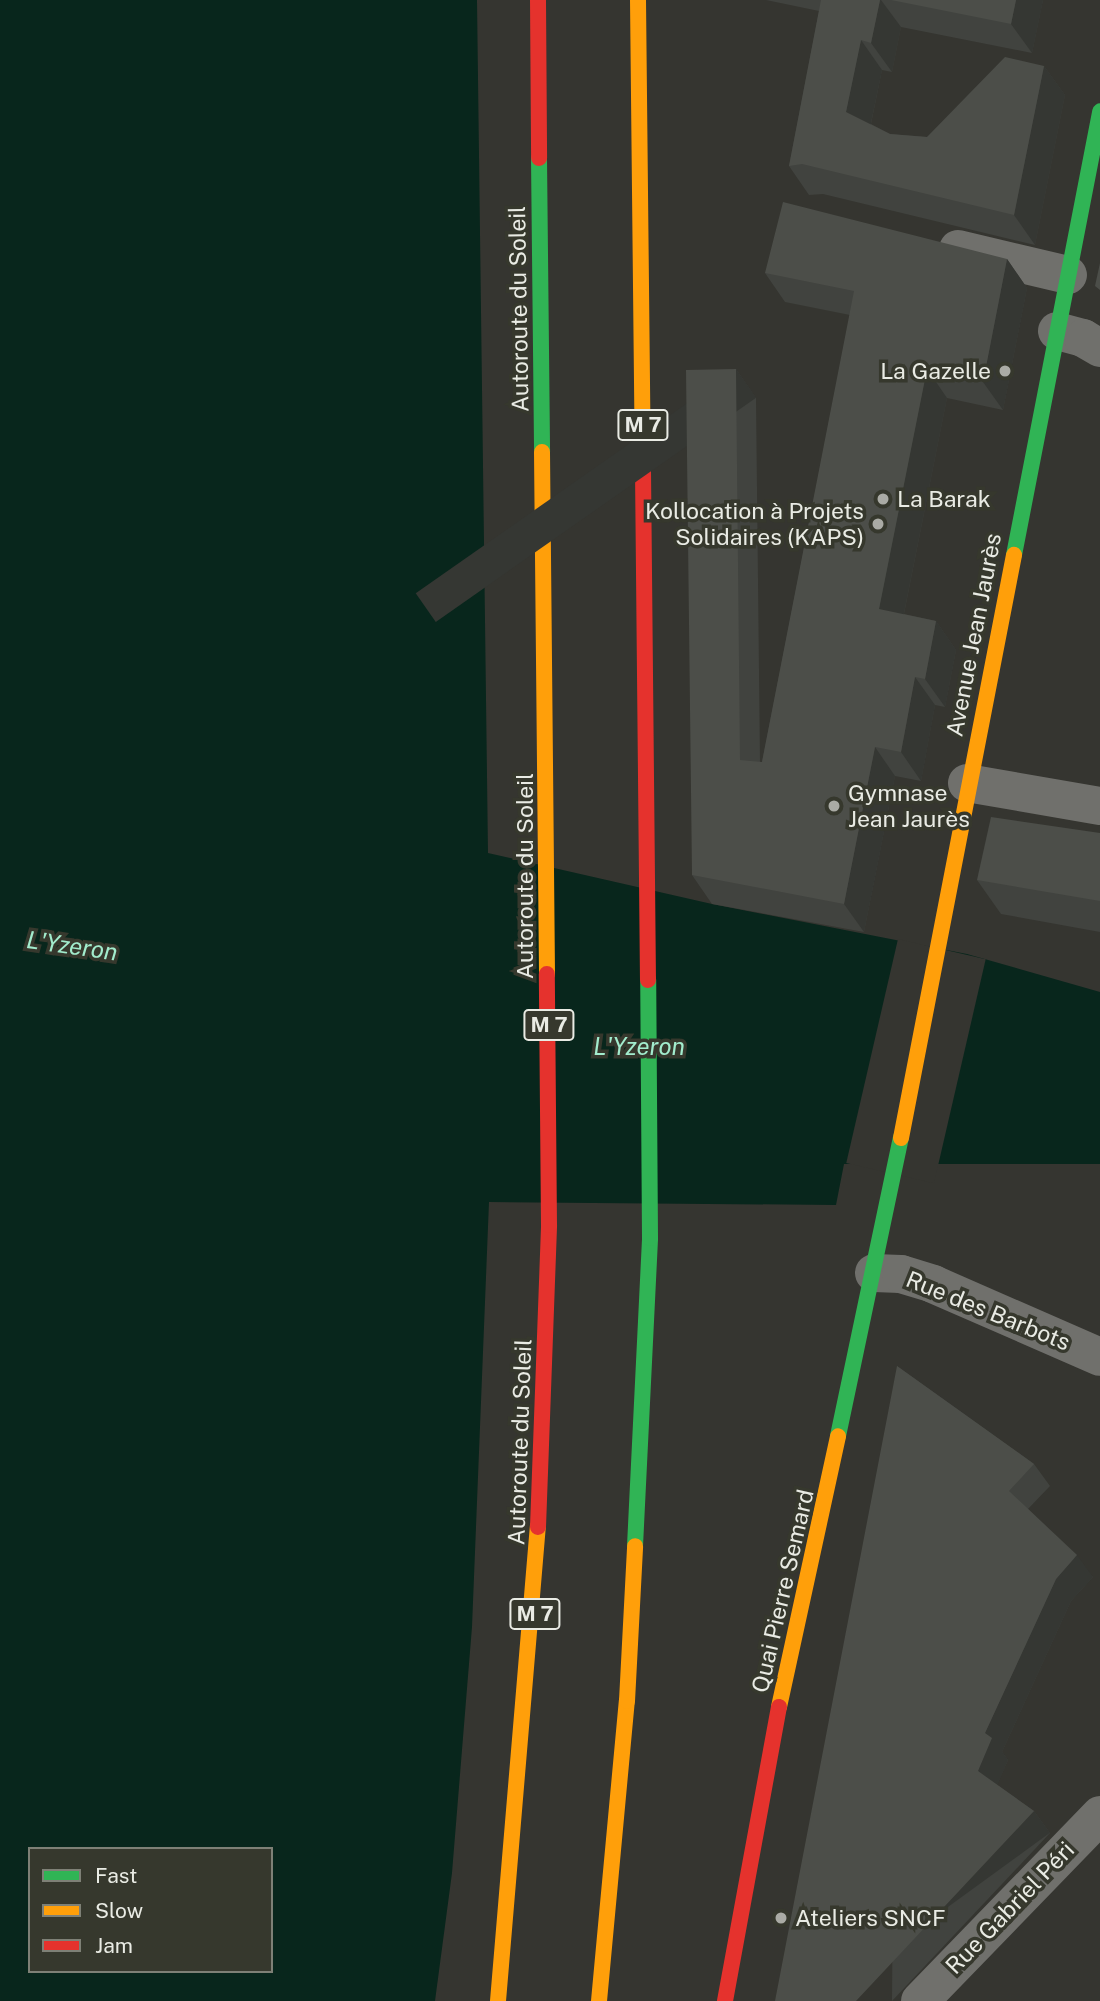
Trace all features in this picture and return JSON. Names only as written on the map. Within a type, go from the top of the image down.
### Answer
[{"type":"main road","name":"Autoroute du Soleil","points":[[498,2001],[536,1594],[549,1224],[548,826],[538,0]]},
{"type":"main road","name":"M 7","points":[[599,2001],[628,1688],[650,1238],[649,851],[638,0]]},
{"type":"main road","name":"Avenue Jean Jaurès","points":[[937,946],[1100,111]]},
{"type":"main road","name":"Quai Pierre Semard","points":[[725,2001],[779,1705],[891,1192],[937,946]]},
{"type":"street","points":[[921,240],[1068,275]]},
{"type":"street","points":[[1057,331],[1083,338],[1100,348]]},
{"type":"street","points":[[967,783],[1100,806]]},
{"type":"street","name":"Rue des Barbots","points":[[874,1273],[901,1274],[933,1284],[1100,1357]]},
{"type":"street","name":"Rue Gabriel Péri","points":[[920,2001],[1100,1815]]},
{"type":"water","name":"L'Yzeron","points":[[0,0],[477,0],[488,853],[712,904],[967,954],[1100,992],[1100,1164],[844,1164],[836,1205],[489,1202],[472,1627],[452,1873],[435,2001],[0,2001]]},
{"type":"pier","points":[[898,939],[986,959],[934,1183],[846,1163]]},
{"type":"building","points":[[821,0],[880,0],[871,43],[861,40],[846,112],[890,134],[927,137],[1005,57],[1044,66],[1014,215],[802,164],[789,166]]},
{"type":"building","points":[[891,0],[1016,0],[1011,24]]},
{"type":"building","points":[[783,202],[1007,259],[983,382],[927,369],[879,609],[936,621],[925,679],[915,677],[901,752],[875,747],[844,904],[692,875],[686,370],[736,369],[740,760],[762,762],[854,291],[765,273]]},
{"type":"building","points":[[1100,263],[1100,290],[1095,286]]},
{"type":"building","points":[[991,817],[1100,833],[1100,901],[977,880]]},
{"type":"building","points":[[897,1366],[1034,1464],[1009,1491],[1077,1555],[1056,1579],[985,1733],[992,1738],[978,1771],[1034,1811],[856,2001],[775,2001]]},
{"type":"traffic: fast","points":[[1014,555],[1100,111]]},
{"type":"traffic: fast","points":[[539,158],[542,452]]},
{"type":"traffic: fast","points":[[635,1546],[650,1238],[648,980]]},
{"type":"traffic: fast","points":[[838,1436],[901,1138]]},
{"type":"traffic: slow","points":[[638,0],[643,470]]},
{"type":"traffic: slow","points":[[542,452],[547,974]]},
{"type":"traffic: slow","points":[[901,1138],[1014,555]]},
{"type":"traffic: slow","points":[[779,1707],[838,1436]]},
{"type":"traffic: slow","points":[[498,2001],[538,1527]]},
{"type":"traffic: slow","points":[[599,2001],[627,1701],[635,1546]]},
{"type":"traffic: jam","points":[[538,0],[539,158]]},
{"type":"traffic: jam","points":[[643,470],[648,980]]},
{"type":"traffic: jam","points":[[538,1527],[549,1225],[547,974]]},
{"type":"traffic: jam","points":[[725,2001],[779,1707]]},
{"type":"place","name":"La Gazelle","points":[[1005,371]]},
{"type":"place","name":"La Barak","points":[[883,499]]},
{"type":"place","name":"Kollocation à Projets Solidaires (KAPS)","points":[[878,524]]},
{"type":"place","name":"Gymnase Jean Jaurès","points":[[834,806]]},
{"type":"place","name":"Ateliers SNCF","points":[[781,1918]]}]
